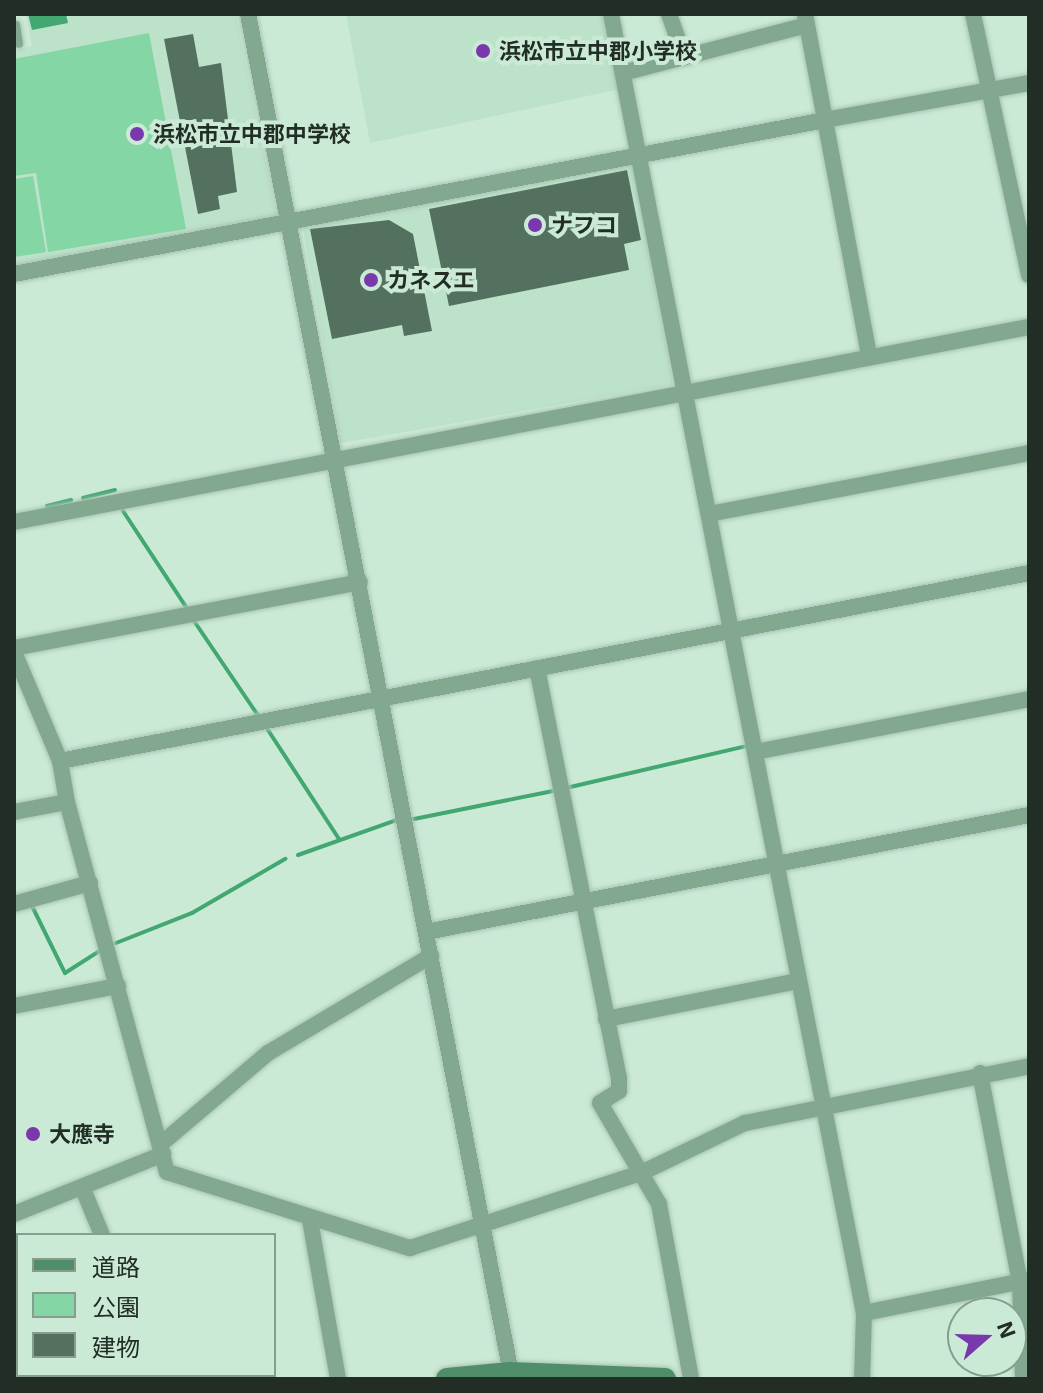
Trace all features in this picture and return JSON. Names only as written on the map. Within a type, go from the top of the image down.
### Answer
[{"type":"street","points":[[248,14],[511,1376]]},
{"type":"street","points":[[611,14],[864,1313],[862,1379]]},
{"type":"street","points":[[669,14],[684,57]]},
{"type":"street","points":[[973,14],[993,88],[1029,275]]},
{"type":"street","points":[[623,73],[806,20],[869,354]]},
{"type":"street","points":[[14,274],[1029,83]]},
{"type":"street","points":[[14,522],[869,354],[1029,327]]},
{"type":"street","points":[[709,514],[1029,453]]},
{"type":"street","points":[[60,761],[1029,573]]},
{"type":"street","points":[[360,582],[14,650],[60,761],[67,802],[167,1172],[310,1220],[410,1248],[641,1173],[745,1123],[980,1073],[1029,1066]]},
{"type":"street","points":[[537,668],[619,1091],[600,1103],[659,1204],[691,1379]]},
{"type":"street","points":[[755,752],[1029,699]]},
{"type":"street","points":[[14,812],[67,802]]},
{"type":"street","points":[[426,932],[1029,815]]},
{"type":"street","points":[[14,904],[90,883]]},
{"type":"street","points":[[14,1214],[83,1189],[162,1149],[268,1053],[431,956]]},
{"type":"street","points":[[606,1019],[798,981]]},
{"type":"street","points":[[14,1006],[118,986]]},
{"type":"street","points":[[980,1073],[1024,1281],[1023,1379]]},
{"type":"street","points":[[83,1189],[101,1233]]},
{"type":"street","points":[[310,1220],[338,1379]]},
{"type":"street","points":[[864,1313],[1024,1281]]},
{"type":"street","points":[[447,1379],[511,1376],[665,1379]]},
{"type":"lane","points":[[16,25],[20,44]]},
{"type":"shaded area","name":"浜松市立中郡中学校","points":[[26,14],[236,14],[277,218],[14,266],[14,50],[32,46]]},
{"type":"shaded area","points":[[28,14],[66,14],[68,23],[32,30]]},
{"type":"shaded area","name":"浜松市立中郡小学校","points":[[346,14],[605,14],[620,89],[370,143]]},
{"type":"shaded area","points":[[634,165],[673,385],[341,443],[302,224]]},
{"type":"green space","points":[[149,33],[186,229],[48,252],[36,173],[14,176],[14,59]]},
{"type":"green space","points":[[33,176],[46,252],[14,257],[14,179]]},
{"type":"building","points":[[193,34],[199,67],[221,63],[237,192],[218,196],[220,209],[198,214],[164,39]]},
{"type":"building","name":"ナフコ","points":[[627,170],[641,240],[624,244],[629,270],[449,306],[429,209]]},
{"type":"building","name":"カネスエ","points":[[389,220],[413,234],[432,331],[404,336],[402,325],[332,339],[310,229]]},
{"type":"waterway","points":[[83,498],[115,490]]},
{"type":"waterway","points":[[47,506],[71,500]]},
{"type":"waterway","points":[[123,511],[188,610]]},
{"type":"waterway","points":[[192,618],[259,717]]},
{"type":"waterway","points":[[266,727],[339,839]]},
{"type":"waterway","points":[[566,788],[747,746]]},
{"type":"waterway","points":[[414,819],[558,790]]},
{"type":"waterway","points":[[298,855],[397,820]]},
{"type":"waterway","points":[[116,943],[192,913],[285,859]]},
{"type":"waterway","points":[[31,904],[65,973],[101,950]]},
{"type":"place","name":"浜松市立中郡小学校","points":[[483,51]]},
{"type":"place","name":"浜松市立中郡中学校","points":[[137,134]]},
{"type":"place","name":"ナフコ","points":[[535,225]]},
{"type":"place","name":"カネスエ","points":[[371,280]]},
{"type":"place","name":"大應寺","points":[[33,1134]]}]
